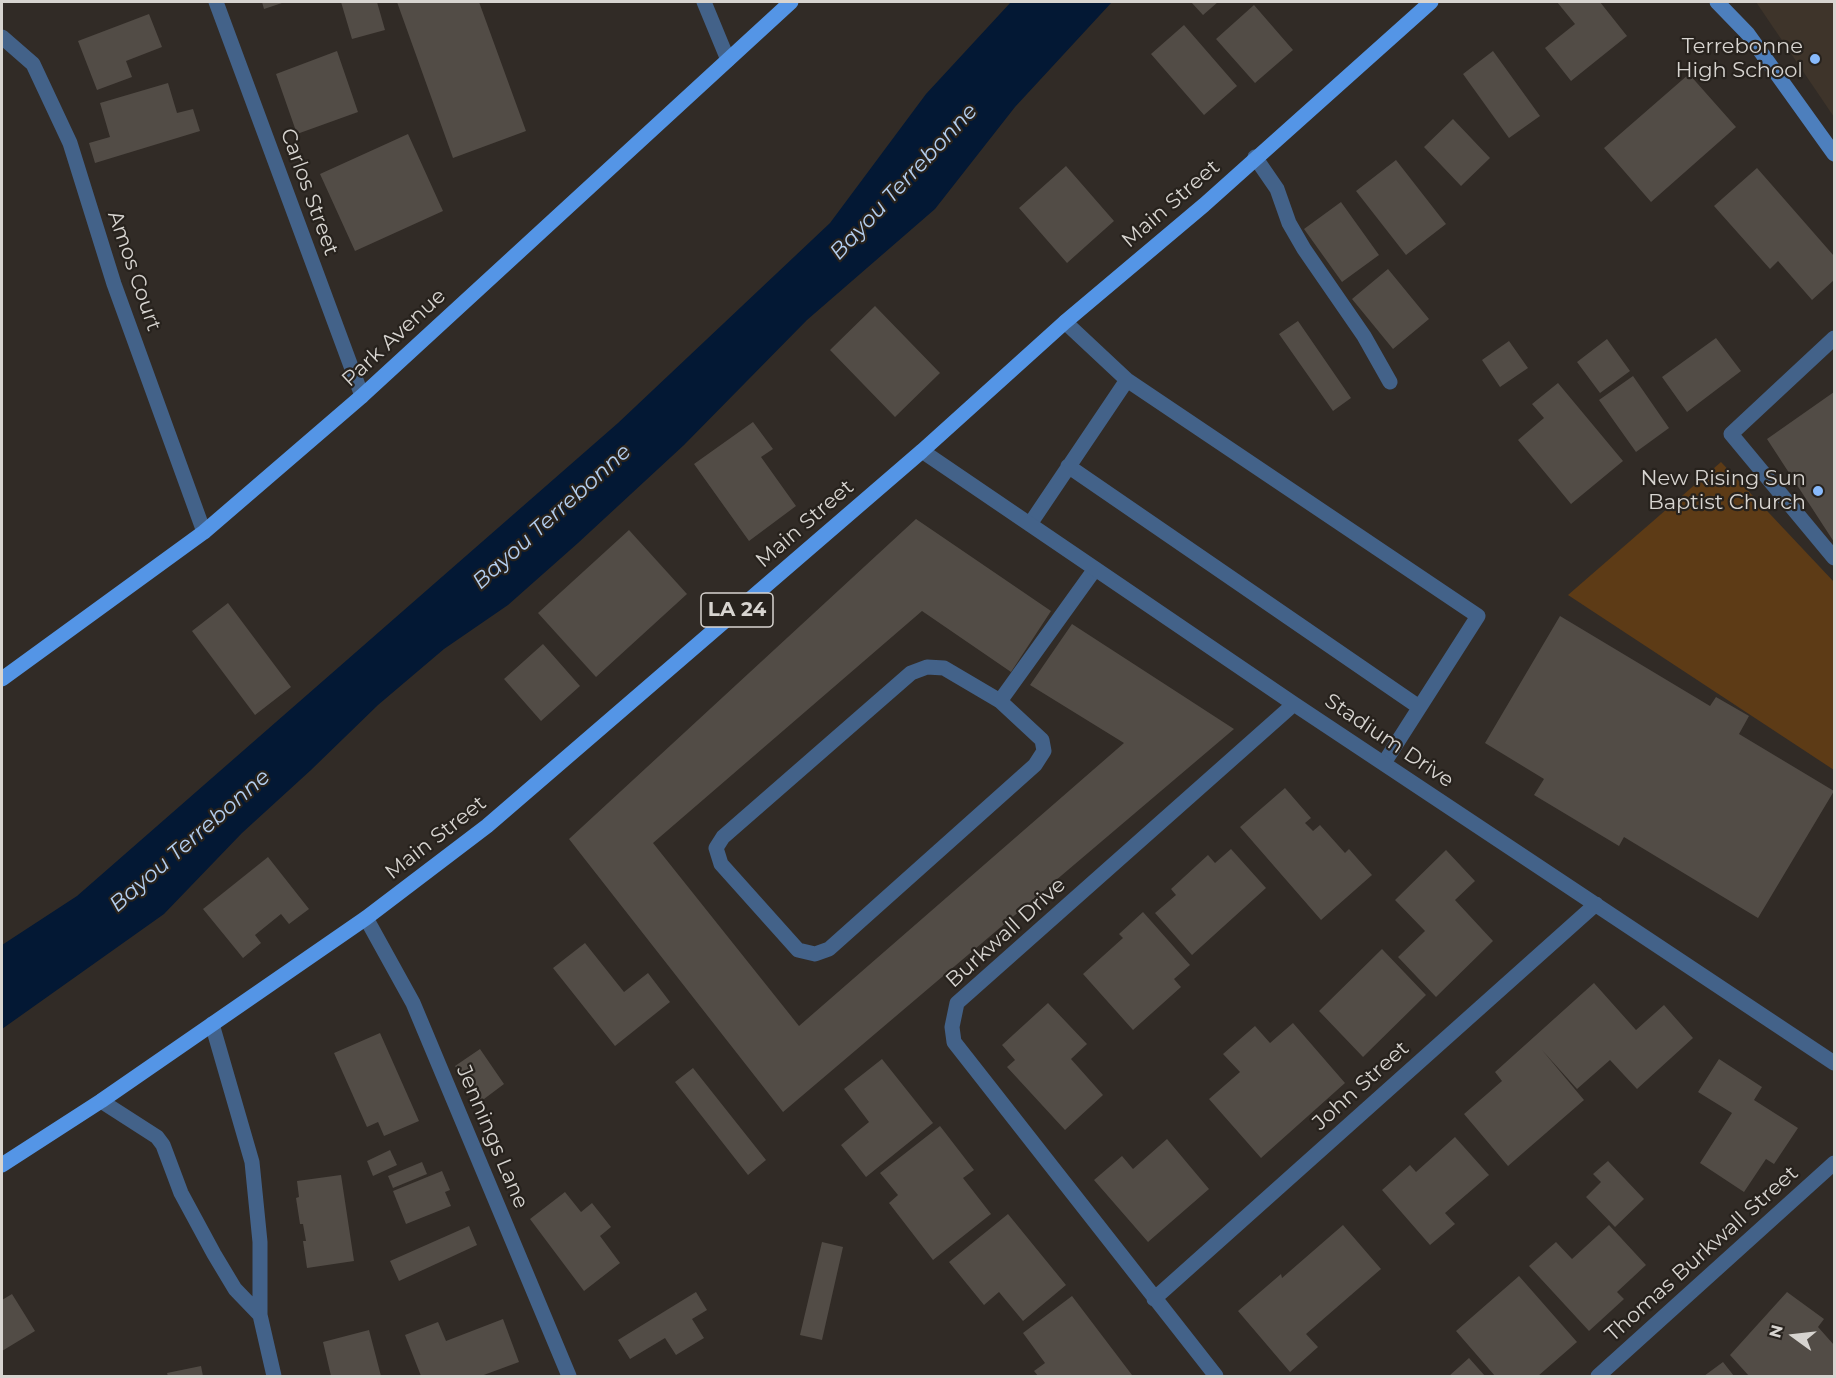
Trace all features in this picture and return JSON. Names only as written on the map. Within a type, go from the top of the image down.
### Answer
[{"type":"main road","name":"Park Avenue","points":[[2,679],[204,532],[362,396],[791,2]]},
{"type":"main road","name":"Main Street","points":[[2,1165],[100,1101],[366,918],[487,826],[922,451],[1065,322],[1204,205],[1431,2]]},
{"type":"street","name":"Carlos Street","points":[[216,2],[362,396]]},
{"type":"street","points":[[704,2],[728,60]]},
{"type":"street","points":[[1717,2],[1748,34],[1834,154]]},
{"type":"street","name":"Amos Court","points":[[2,37],[33,64],[70,143],[114,284],[204,532]]},
{"type":"street","points":[[1255,157],[1277,189],[1289,223],[1304,249],[1364,336],[1390,382]]},
{"type":"street","points":[[1065,322],[1127,380],[1478,616],[1384,763]]},
{"type":"street","points":[[1834,338],[1731,434],[1834,558]]},
{"type":"street","points":[[1030,524],[1127,380]]},
{"type":"street","name":"Stadium Drive","points":[[922,451],[1294,704],[1834,1063]]},
{"type":"street","points":[[1068,466],[1419,707]]},
{"type":"street","points":[[1000,701],[1095,569]]},
{"type":"street","points":[[927,667],[944,668],[1000,701],[1042,740],[1044,751],[1035,765],[829,949],[815,954],[798,950],[721,864],[716,849],[723,837],[911,673],[927,667]]},
{"type":"street","name":"Burkwall Drive","points":[[1216,1377],[954,1042],[952,1028],[957,1003],[1294,704]]},
{"type":"street","name":"John Street","points":[[1154,1299],[1596,904]]},
{"type":"street","name":"Jennings Lane","points":[[366,918],[413,1003],[569,1377]]},
{"type":"street","points":[[213,1024],[252,1162],[260,1242],[260,1315],[274,1377]]},
{"type":"street","points":[[100,1101],[157,1137],[163,1145],[181,1193],[214,1254],[235,1288],[260,1315]]},
{"type":"street","name":"Thomas Burkwall Street","points":[[1598,1377],[1834,1163]]},
{"type":"shaded area","name":"Terrebonne High School","points":[[1756,2],[1834,2],[1834,117]]},
{"type":"shaded area","points":[[1721,462],[1834,582],[1834,770],[1568,595]]},
{"type":"water","name":"Bayou Terrebonne","points":[[1011,2],[1112,2],[1015,107],[935,209],[807,320],[684,445],[508,605],[444,649],[378,705],[242,833],[164,914],[2,1029],[2,945],[77,896],[618,423],[830,223],[926,94]]},
{"type":"building","points":[[262,2],[285,2],[264,9]]},
{"type":"building","points":[[341,2],[377,2],[385,30],[352,39]]},
{"type":"building","points":[[397,2],[479,2],[526,131],[453,158]]},
{"type":"building","points":[[1191,2],[1218,2],[1203,15]]},
{"type":"building","points":[[1557,2],[1600,2],[1627,36],[1571,81],[1545,48],[1575,24]]},
{"type":"building","points":[[1254,5],[1293,50],[1255,83],[1216,39]]},
{"type":"building","points":[[149,14],[162,47],[126,61],[132,77],[97,90],[78,41]]},
{"type":"building","points":[[1184,25],[1237,86],[1204,115],[1151,54]]},
{"type":"building","points":[[337,51],[358,112],[297,134],[276,74]]},
{"type":"building","points":[[1493,51],[1540,116],[1509,138],[1463,74]]},
{"type":"building","points":[[1689,74],[1736,127],[1651,202],[1604,148]]},
{"type":"building","points":[[168,83],[177,113],[193,109],[200,131],[95,163],[89,143],[110,137],[100,103]]},
{"type":"building","points":[[1453,119],[1490,158],[1461,186],[1424,147]]},
{"type":"building","points":[[408,134],[443,211],[355,251],[320,174]]},
{"type":"building","points":[[1396,160],[1446,224],[1406,255],[1356,191]]},
{"type":"building","points":[[1066,166],[1114,221],[1067,263],[1019,208]]},
{"type":"building","points":[[1757,168],[1834,256],[1834,280],[1812,300],[1778,261],[1770,269],[1714,206]]},
{"type":"building","points":[[1341,202],[1379,255],[1342,282],[1304,229]]},
{"type":"building","points":[[1388,269],[1429,319],[1393,349],[1352,299]]},
{"type":"building","points":[[875,306],[940,373],[895,417],[830,350]]},
{"type":"building","points":[[1298,321],[1351,398],[1333,411],[1279,334]]},
{"type":"building","points":[[1716,338],[1741,371],[1687,412],[1662,377]]},
{"type":"building","points":[[1607,339],[1630,371],[1600,393],[1577,362]]},
{"type":"building","points":[[1509,341],[1528,368],[1500,387],[1482,360]]},
{"type":"building","points":[[1633,376],[1669,428],[1636,452],[1599,400]]},
{"type":"building","points":[[1558,383],[1623,461],[1571,504],[1518,440],[1544,418],[1532,404]]},
{"type":"building","name":"New Rising Sun Baptist Church","points":[[1834,392],[1834,542],[1767,439]]},
{"type":"building","points":[[753,422],[773,449],[761,457],[796,506],[749,541],[694,464]]},
{"type":"building","points":[[916,519],[1051,611],[1011,672],[922,611],[653,843],[799,1026],[1124,743],[1030,685],[1072,624],[1234,729],[783,1112],[569,839]]},
{"type":"building","points":[[629,530],[687,594],[596,677],[538,613]]},
{"type":"building","points":[[228,603],[291,687],[255,715],[192,631]]},
{"type":"building","points":[[1560,616],[1710,706],[1716,697],[1749,716],[1739,734],[1834,791],[1758,918],[1624,837],[1619,846],[1534,795],[1544,779],[1485,743]]},
{"type":"building","points":[[543,644],[580,686],[541,721],[504,679]]},
{"type":"building","points":[[1285,788],[1311,818],[1305,823],[1313,831],[1320,825],[1345,853],[1349,849],[1372,875],[1321,920],[1240,827]]},
{"type":"building","points":[[1231,849],[1266,888],[1192,955],[1155,913],[1176,895],[1171,889],[1208,855],[1215,863]]},
{"type":"building","points":[[1446,850],[1475,881],[1455,900],[1493,941],[1436,997],[1398,957],[1425,931],[1395,900]]},
{"type":"building","points":[[268,857],[309,909],[289,924],[281,914],[255,935],[261,943],[243,958],[203,909]]},
{"type":"building","points":[[1143,912],[1190,965],[1174,979],[1181,987],[1133,1030],[1083,974],[1123,938],[1119,934]]},
{"type":"building","points":[[585,943],[624,992],[648,973],[670,1002],[615,1046],[553,968]]},
{"type":"building","points":[[1382,949],[1426,995],[1363,1057],[1319,1011]]},
{"type":"building","points":[[1594,983],[1636,1030],[1664,1005],[1693,1038],[1637,1089],[1610,1060],[1577,1089],[1542,1050],[1584,1100],[1508,1166],[1464,1114],[1502,1081],[1495,1072]]},
{"type":"building","points":[[1048,1003],[1087,1044],[1071,1059],[1103,1095],[1065,1130],[1007,1067],[1015,1060],[1002,1045]]},
{"type":"building","points":[[1293,1023],[1345,1083],[1261,1158],[1209,1099],[1240,1072],[1223,1054],[1255,1026],[1270,1043]]},
{"type":"building","points":[[380,1033],[419,1121],[384,1136],[378,1122],[367,1127],[334,1053]]},
{"type":"building","points":[[480,1049],[504,1084],[480,1102],[455,1066]]},
{"type":"building","points":[[882,1059],[933,1123],[866,1177],[841,1145],[869,1122],[844,1089]]},
{"type":"building","points":[[1719,1059],[1762,1087],[1754,1100],[1798,1128],[1774,1164],[1766,1159],[1744,1192],[1700,1163],[1732,1113],[1698,1092]]},
{"type":"building","points":[[693,1068],[766,1160],[748,1175],[675,1082]]},
{"type":"building","points":[[940,1126],[974,1170],[963,1178],[991,1214],[933,1260],[889,1203],[898,1195],[880,1173]]},
{"type":"building","points":[[1455,1137],[1489,1175],[1445,1213],[1455,1224],[1430,1245],[1382,1190],[1410,1165],[1416,1172]]},
{"type":"building","points":[[1167,1139],[1209,1189],[1148,1242],[1094,1180],[1122,1156],[1133,1169]]},
{"type":"building","points":[[390,1150],[397,1165],[373,1176],[367,1161]]},
{"type":"building","points":[[1608,1161],[1644,1199],[1615,1227],[1586,1197],[1601,1182],[1593,1174]]},
{"type":"building","points":[[422,1162],[427,1174],[393,1188],[388,1176]]},
{"type":"building","points":[[442,1171],[450,1190],[445,1192],[451,1206],[406,1224],[393,1191]]},
{"type":"building","points":[[341,1175],[354,1261],[307,1268],[303,1241],[306,1241],[303,1224],[300,1224],[296,1198],[299,1197],[297,1181]]},
{"type":"building","points":[[565,1192],[581,1212],[592,1203],[611,1227],[600,1236],[620,1263],[584,1291],[530,1219]]},
{"type":"building","points":[[1008,1214],[1066,1285],[1023,1321],[999,1292],[984,1305],[949,1262]]},
{"type":"building","points":[[1343,1225],[1381,1269],[1306,1334],[1318,1347],[1290,1372],[1238,1311],[1281,1274],[1282,1278]]},
{"type":"building","points":[[1609,1225],[1646,1265],[1617,1292],[1624,1299],[1589,1331],[1529,1266],[1556,1242],[1572,1259]]},
{"type":"building","points":[[469,1226],[477,1245],[399,1281],[390,1261]]},
{"type":"building","points":[[822,1242],[843,1247],[822,1340],[800,1335]]},
{"type":"building","points":[[1519,1276],[1577,1342],[1538,1376],[1495,1376],[1456,1331]]},
{"type":"building","points":[[696,1292],[707,1310],[692,1319],[704,1338],[676,1355],[665,1338],[630,1359],[618,1340]]},
{"type":"building","points":[[1787,1292],[1824,1319],[1818,1327],[1834,1345],[1834,1376],[1749,1376],[1730,1355]]},
{"type":"building","points":[[12,1294],[35,1331],[2,1351],[2,1300]]},
{"type":"building","points":[[1072,1296],[1132,1375],[1038,1376],[1034,1371],[1045,1363],[1023,1333]]},
{"type":"building","points":[[503,1319],[519,1362],[481,1376],[421,1376],[405,1335],[438,1322],[446,1341]]},
{"type":"building","points":[[369,1330],[381,1376],[331,1376],[323,1342]]},
{"type":"building","points":[[1469,1358],[1485,1376],[1449,1376]]},
{"type":"building","points":[[1723,1362],[1734,1376],[1704,1376]]},
{"type":"building","points":[[201,1366],[203,1376],[168,1376],[167,1373]]},
{"type":"place","name":"Terrebonne High School","points":[[1815,59]]},
{"type":"place","name":"New Rising Sun Baptist Church","points":[[1818,491]]}]
